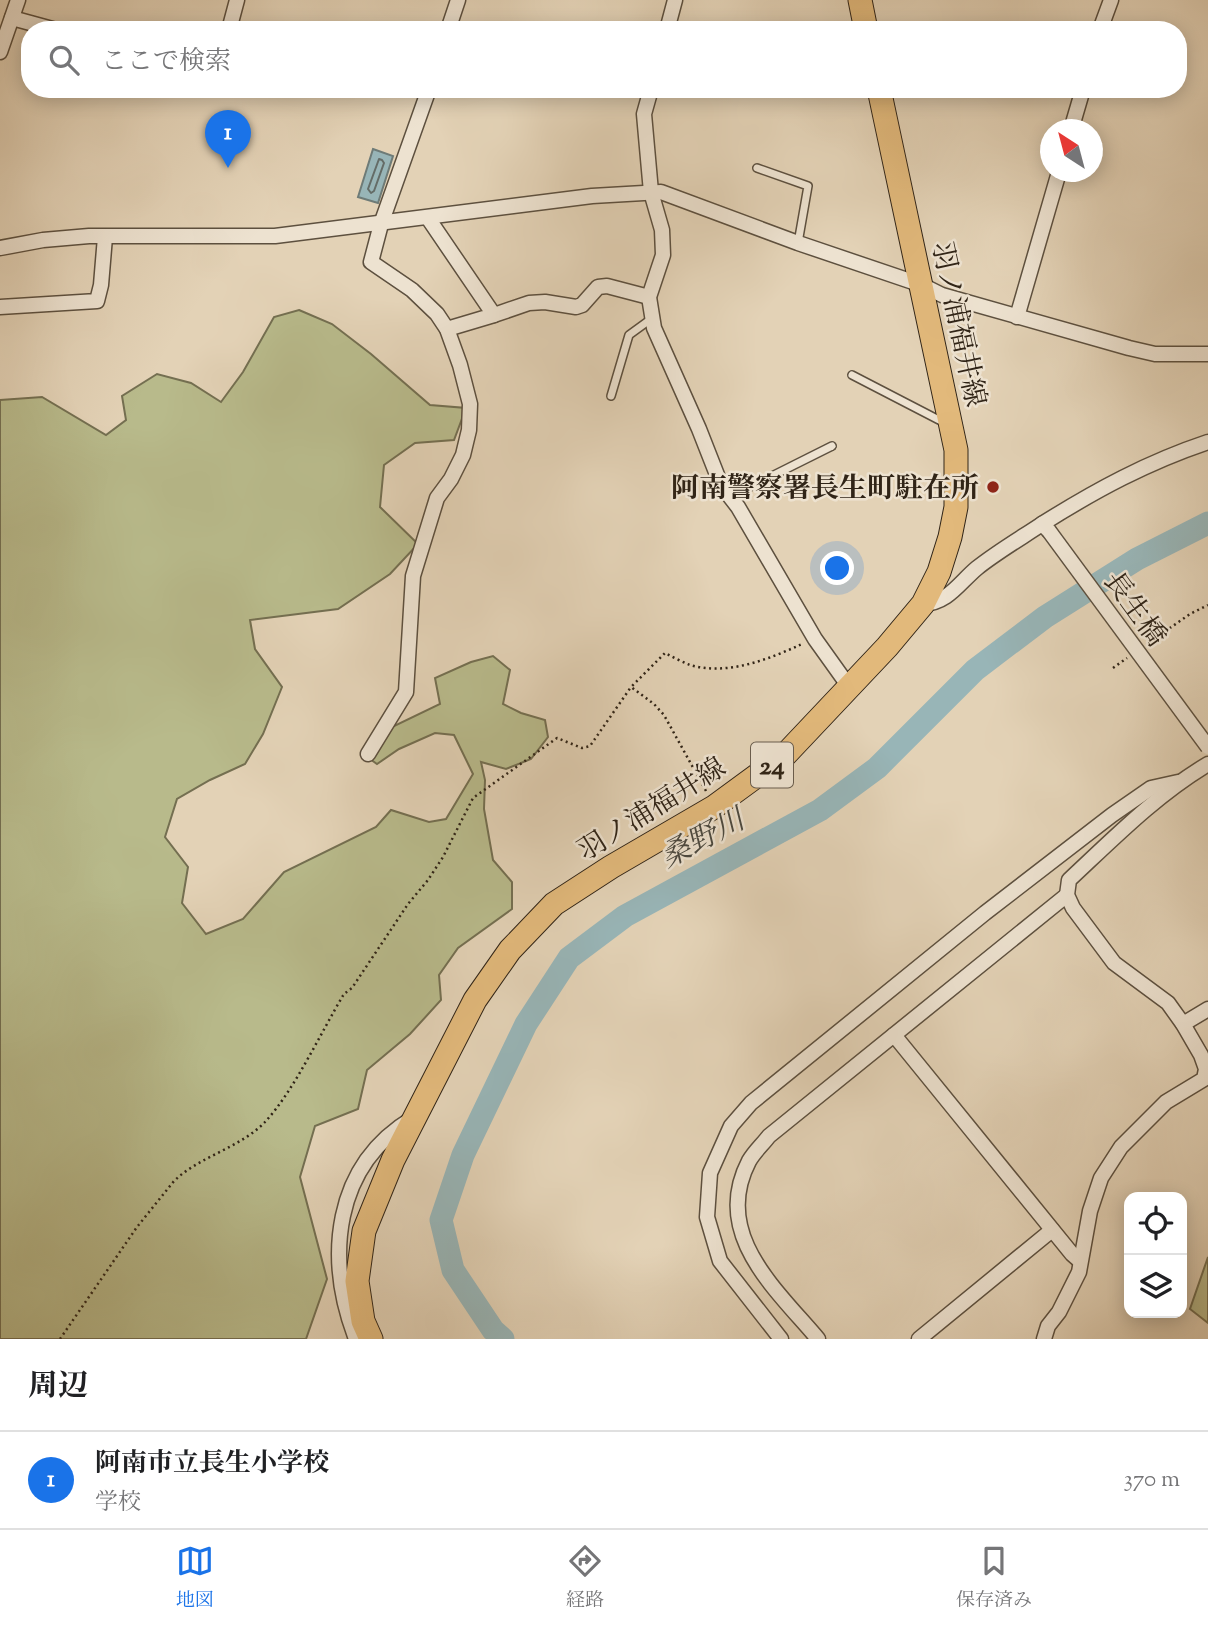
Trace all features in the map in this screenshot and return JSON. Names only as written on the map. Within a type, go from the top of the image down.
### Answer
[{"type":"main road","points":[[860,0],[864,21]]},
{"type":"main road","name":"羽ノ浦福井線","points":[[371,1339],[363,1321],[357,1282],[364,1231],[394,1160],[475,1000],[510,950],[554,904],[714,807],[785,755],[850,688],[923,604],[939,572],[956,507],[957,450],[881,98]]},
{"type":"street","points":[[0,52],[18,0]]},
{"type":"street","points":[[231,21],[237,0]]},
{"type":"street","points":[[451,21],[458,0]]},
{"type":"street","points":[[669,21],[675,0]]},
{"type":"street","points":[[1103,21],[1111,0]]},
{"type":"street","points":[[12,18],[23,21]]},
{"type":"street","points":[[368,754],[406,692],[413,576],[437,498],[452,479],[463,455],[469,430],[470,404],[447,329],[422,299],[371,262],[381,224],[426,98]]},
{"type":"street","points":[[649,98],[645,114],[651,192],[662,230],[663,255],[649,297],[651,319],[721,485],[738,508],[815,639],[850,688]]},
{"type":"street","points":[[1074,119],[1080,98]]},
{"type":"street","points":[[1017,317],[1056,182]]},
{"type":"street","points":[[0,248],[43,240],[105,237],[275,236],[592,196],[661,192],[922,285],[942,295],[1155,354],[1208,354]]},
{"type":"street","points":[[428,218],[494,315]]},
{"type":"street","points":[[0,307],[97,301],[102,285],[105,237]]},
{"type":"street","points":[[447,329],[529,303],[545,302],[576,307],[582,305],[598,287],[607,286],[649,297]]},
{"type":"street","points":[[923,604],[936,603],[957,589],[976,569],[1046,527],[1096,490],[1165,456],[1208,442]]},
{"type":"street","name":"長生橋","points":[[1046,527],[1208,747]]},
{"type":"street","points":[[1044,1339],[1048,1326],[1059,1312],[1079,1272],[1090,1211],[1101,1178],[1115,1157],[1166,1102],[1204,1079],[1206,1069],[1201,1055],[1168,1003],[1114,963],[1073,908],[1067,895],[1069,880],[1178,782],[1208,764]]},
{"type":"street","points":[[781,1339],[720,1261],[707,1217],[710,1173],[731,1126],[761,1094],[1112,814],[1151,788],[1178,782]]},
{"type":"street","points":[[818,1339],[753,1260],[743,1239],[737,1214],[740,1188],[749,1161],[769,1136],[1067,895]]},
{"type":"street","points":[[1183,1024],[1208,1009]]},
{"type":"street","points":[[894,1035],[1080,1261]]},
{"type":"street","points":[[356,1339],[338,1275],[338,1237],[345,1205],[363,1167],[377,1148],[397,1128],[416,1116]]},
{"type":"street","points":[[919,1339],[1052,1230]]},
{"type":"lane","points":[[757,168],[808,186],[798,243]]},
{"type":"lane","points":[[611,396],[629,335],[651,319]]},
{"type":"lane","points":[[852,375],[939,420],[950,422]]},
{"type":"lane","points":[[729,497],[832,446]]},
{"type":"path","points":[[1146,645],[1208,604]]},
{"type":"path","points":[[60,1339],[137,1227],[174,1181],[264,1123],[292,1085],[344,994],[352,988],[402,913],[436,869],[473,798],[557,738],[582,748],[590,746],[631,687],[665,653],[691,665],[736,667],[776,656],[815,639]]},
{"type":"path","points":[[1113,668],[1135,653]]},
{"type":"path","points":[[631,687],[664,715],[714,807]]},
{"type":"green space","points":[[299,310],[332,324],[430,405],[466,408],[454,440],[415,443],[384,465],[380,507],[418,544],[390,574],[338,609],[250,620],[255,649],[282,687],[263,734],[245,764],[177,799],[165,837],[188,867],[182,903],[206,934],[243,919],[284,872],[376,827],[391,810],[429,822],[446,819],[473,774],[454,735],[435,733],[399,749],[377,764],[370,759],[392,727],[440,704],[435,678],[471,662],[493,656],[510,670],[503,704],[545,720],[548,737],[531,759],[506,769],[481,762],[485,780],[484,809],[493,860],[512,882],[512,909],[458,948],[439,975],[441,1000],[410,1034],[367,1070],[358,1109],[315,1126],[300,1177],[327,1279],[306,1339],[0,1339],[0,400],[42,397],[106,435],[126,420],[122,396],[157,374],[191,383],[221,402],[243,372],[274,317]]},
{"type":"green space","points":[[1208,1257],[1208,1323],[1190,1309]]},
{"type":"water","points":[[373,149],[393,156],[378,203],[358,197]]},
{"type":"waterway","name":"桑野川","points":[[503,1339],[493,1330],[453,1270],[441,1220],[463,1155],[526,1024],[569,958],[625,916],[820,810],[877,768],[975,670],[1045,617],[1137,559],[1208,523]]},
{"type":"place","name":"阿南市立長生小学校","points":[[228,168]]},
{"type":"place","name":"阿南警察署長生町駐在所","points":[[993,487]]}]
